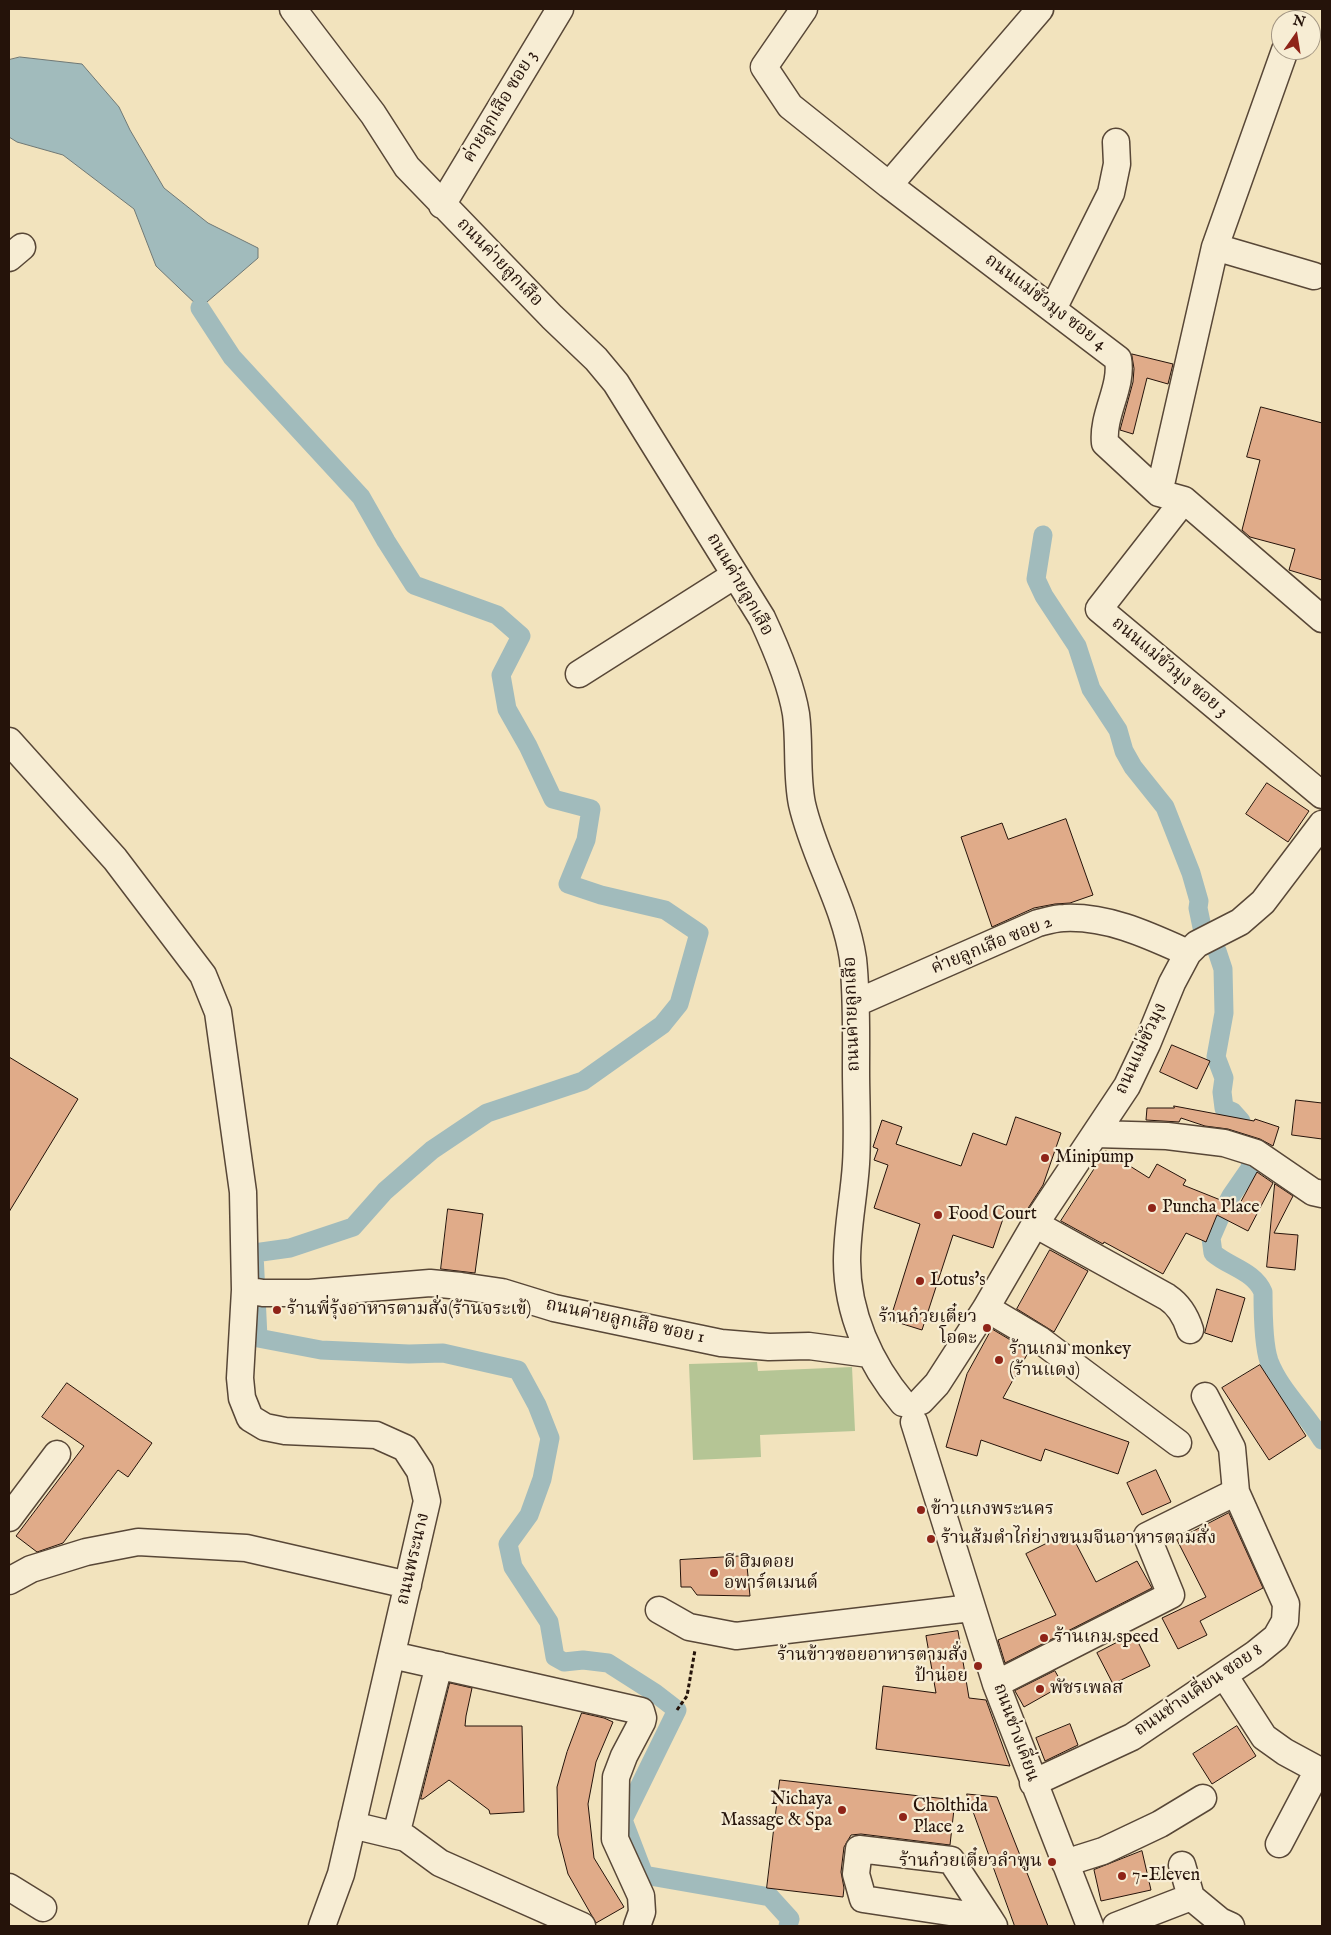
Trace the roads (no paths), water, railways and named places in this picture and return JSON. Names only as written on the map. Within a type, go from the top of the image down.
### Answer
[{"type":"street","name":"ถนนค่ายลูกเสือ","points":[[293,9],[373,114],[407,167],[552,317],[596,359],[616,383],[762,618],[780,658],[796,713],[802,802],[807,821],[844,922],[852,958],[856,1003],[856,1162],[847,1262],[854,1312],[869,1354],[886,1383],[913,1408]]},
{"type":"street","name":"ค่ายลูกเสือ ซอย 3","points":[[442,205],[560,9]]},
{"type":"street","name":"ถนนแม่ขัวมุง ซอย 4","points":[[804,9],[764,67],[790,106],[889,185],[1118,359],[1120,370],[1104,432],[1105,442],[1160,493],[1184,500],[1322,619]]},
{"type":"street","points":[[889,185],[1040,9]]},
{"type":"street","points":[[1160,493],[1215,247],[1281,60]]},
{"type":"street","points":[[1052,309],[1111,193],[1117,164],[1116,142]]},
{"type":"street","points":[[1215,247],[1314,276]]},
{"type":"street","name":"ถนนแม่ขัวมุง ซอย 3","points":[[1184,500],[1099,609],[1322,795]]},
{"type":"street","points":[[579,674],[735,575]]},
{"type":"street","points":[[9,741],[114,858],[203,975],[218,1012],[243,1192],[254,1292]]},
{"type":"street","name":"ถนนแม่ขัวมุง","points":[[913,1408],[937,1384],[986,1308],[1035,1224],[1127,1086],[1147,1044],[1172,983],[1188,953],[1197,944],[1240,922],[1263,902],[1322,824]]},
{"type":"street","name":"ค่ายลูกเสือ ซอย 2","points":[[856,1003],[1038,923],[1062,918],[1087,918],[1115,924],[1155,938],[1188,953]]},
{"type":"street","points":[[1095,1134],[1167,1136],[1224,1143],[1256,1153],[1313,1192],[1322,1194]]},
{"type":"street","points":[[1035,1224],[1175,1302],[1187,1321],[1190,1330]]},
{"type":"street","name":"ถนนค่ายลูกเสือ ซอย 1","points":[[254,1292],[310,1293],[430,1283],[461,1286],[502,1292],[554,1308],[721,1343],[769,1347],[809,1346],[869,1354]]},
{"type":"street","name":"ถนนพระนาง","points":[[254,1292],[240,1378],[242,1398],[250,1418],[265,1427],[285,1431],[376,1435],[405,1448],[420,1470],[427,1501],[341,1874],[322,1926]]},
{"type":"street","points":[[986,1308],[1040,1340],[1178,1443]]},
{"type":"street","name":"ถนนช่างเคี่ยน ซอย 8","points":[[1033,1783],[1132,1737],[1255,1654],[1276,1637],[1285,1621],[1286,1604],[1236,1492],[1232,1448],[1205,1396]]},
{"type":"street","name":"ถนนช่างเคี่ยน","points":[[913,1408],[971,1608],[996,1684],[1090,1926]]},
{"type":"street","points":[[9,1518],[57,1454]]},
{"type":"street","points":[[996,1684],[1172,1595],[1147,1536],[1236,1492]]},
{"type":"street","points":[[9,1580],[31,1569],[86,1552],[138,1542],[246,1548],[408,1585]]},
{"type":"street","points":[[659,1610],[689,1627],[736,1636],[971,1608]]},
{"type":"street","points":[[392,1655],[641,1711],[642,1722],[624,1756],[616,1777],[615,1839],[641,1896],[642,1912],[637,1926]]},
{"type":"street","points":[[396,1835],[439,1665]]},
{"type":"street","points":[[1224,1675],[1264,1738],[1320,1771],[1280,1844]]},
{"type":"street","points":[[1065,1863],[1103,1851],[1160,1824],[1203,1798]]},
{"type":"street","points":[[352,1825],[406,1838],[440,1863],[582,1926]]},
{"type":"street","points":[[859,1849],[951,1860],[992,1922],[863,1899],[856,1874],[859,1849]]},
{"type":"street","points":[[1182,1865],[1190,1897],[1220,1921],[1231,1926]]},
{"type":"street","points":[[9,1887],[43,1908]]},
{"type":"street","points":[[1116,1926],[1190,1897]]},
{"type":"water","points":[[20,57],[82,64],[119,107],[130,130],[164,188],[208,223],[258,248],[258,258],[200,308],[156,266],[134,209],[63,155],[17,142],[9,137],[9,60]]},
{"type":"waterway","points":[[200,308],[232,357],[361,497],[414,585],[497,615],[521,636],[501,675],[507,709],[528,746],[553,799],[591,809],[586,840],[568,884],[601,895],[665,910],[699,933],[679,1004],[662,1025],[583,1081],[487,1113],[432,1150],[385,1191],[353,1227],[290,1248],[254,1253],[258,1338],[321,1350],[409,1354],[443,1353],[518,1370],[537,1405],[550,1438],[542,1479],[529,1515],[508,1544],[513,1567],[549,1622],[555,1657],[564,1662],[583,1660],[608,1663],[655,1693],[677,1710],[623,1820],[644,1875],[770,1897],[790,1919],[788,1926]]},
{"type":"waterway","points":[[1043,535],[1036,579],[1044,596],[1077,646],[1091,689],[1118,730],[1124,751],[1133,767],[1165,807],[1191,873],[1199,901],[1198,908],[1203,932]]},
{"type":"waterway","points":[[1212,943],[1223,969],[1224,1013],[1216,1057],[1224,1078],[1222,1092],[1224,1108],[1233,1112],[1241,1121],[1242,1139],[1249,1151],[1251,1167],[1231,1196],[1221,1215],[1211,1238],[1213,1253],[1247,1274],[1259,1285],[1263,1292],[1264,1336],[1269,1361],[1286,1392],[1322,1440]]},
{"type":"place","name":"Minipump","points":[[1045,1158]]},
{"type":"place","name":"Puncha Place","points":[[1152,1208]]},
{"type":"place","name":"Food Court","points":[[938,1215]]},
{"type":"place","name":"Lotus's","points":[[920,1281]]},
{"type":"place","name":"ร้านพี่รุ้งอาหารตามสั่ง(ร้านจระเข้)","points":[[277,1310]]},
{"type":"place","name":"ร้านก๋วยเตี๋ยว โอดะ","points":[[987,1328]]},
{"type":"place","name":"ร้านเกม monkey (ร้านแดง)","points":[[999,1360]]},
{"type":"place","name":"ข้าวแกงพระนคร","points":[[921,1510]]},
{"type":"place","name":"ร้านส้มตำไก่ย่างขนมจีนอาหารตามสั่ง","points":[[931,1539]]},
{"type":"place","name":"ดี ฮิมดอย อพาร์ตเมนต์","points":[[714,1573]]},
{"type":"place","name":"ร้านเกม speed","points":[[1044,1638]]},
{"type":"place","name":"ร้านข้าวซอยอาหารตามสั่ง ป้าน่อย","points":[[978,1666]]},
{"type":"place","name":"พัชรเพลส","points":[[1040,1689]]},
{"type":"place","name":"Nichaya Massage & Spa","points":[[842,1810]]},
{"type":"place","name":"Cholthida Place 2","points":[[903,1817]]},
{"type":"place","name":"ร้านก๋วยเตี๋ยวลำพูน","points":[[1052,1862]]},
{"type":"place","name":"7-Eleven","points":[[1122,1876]]}]
